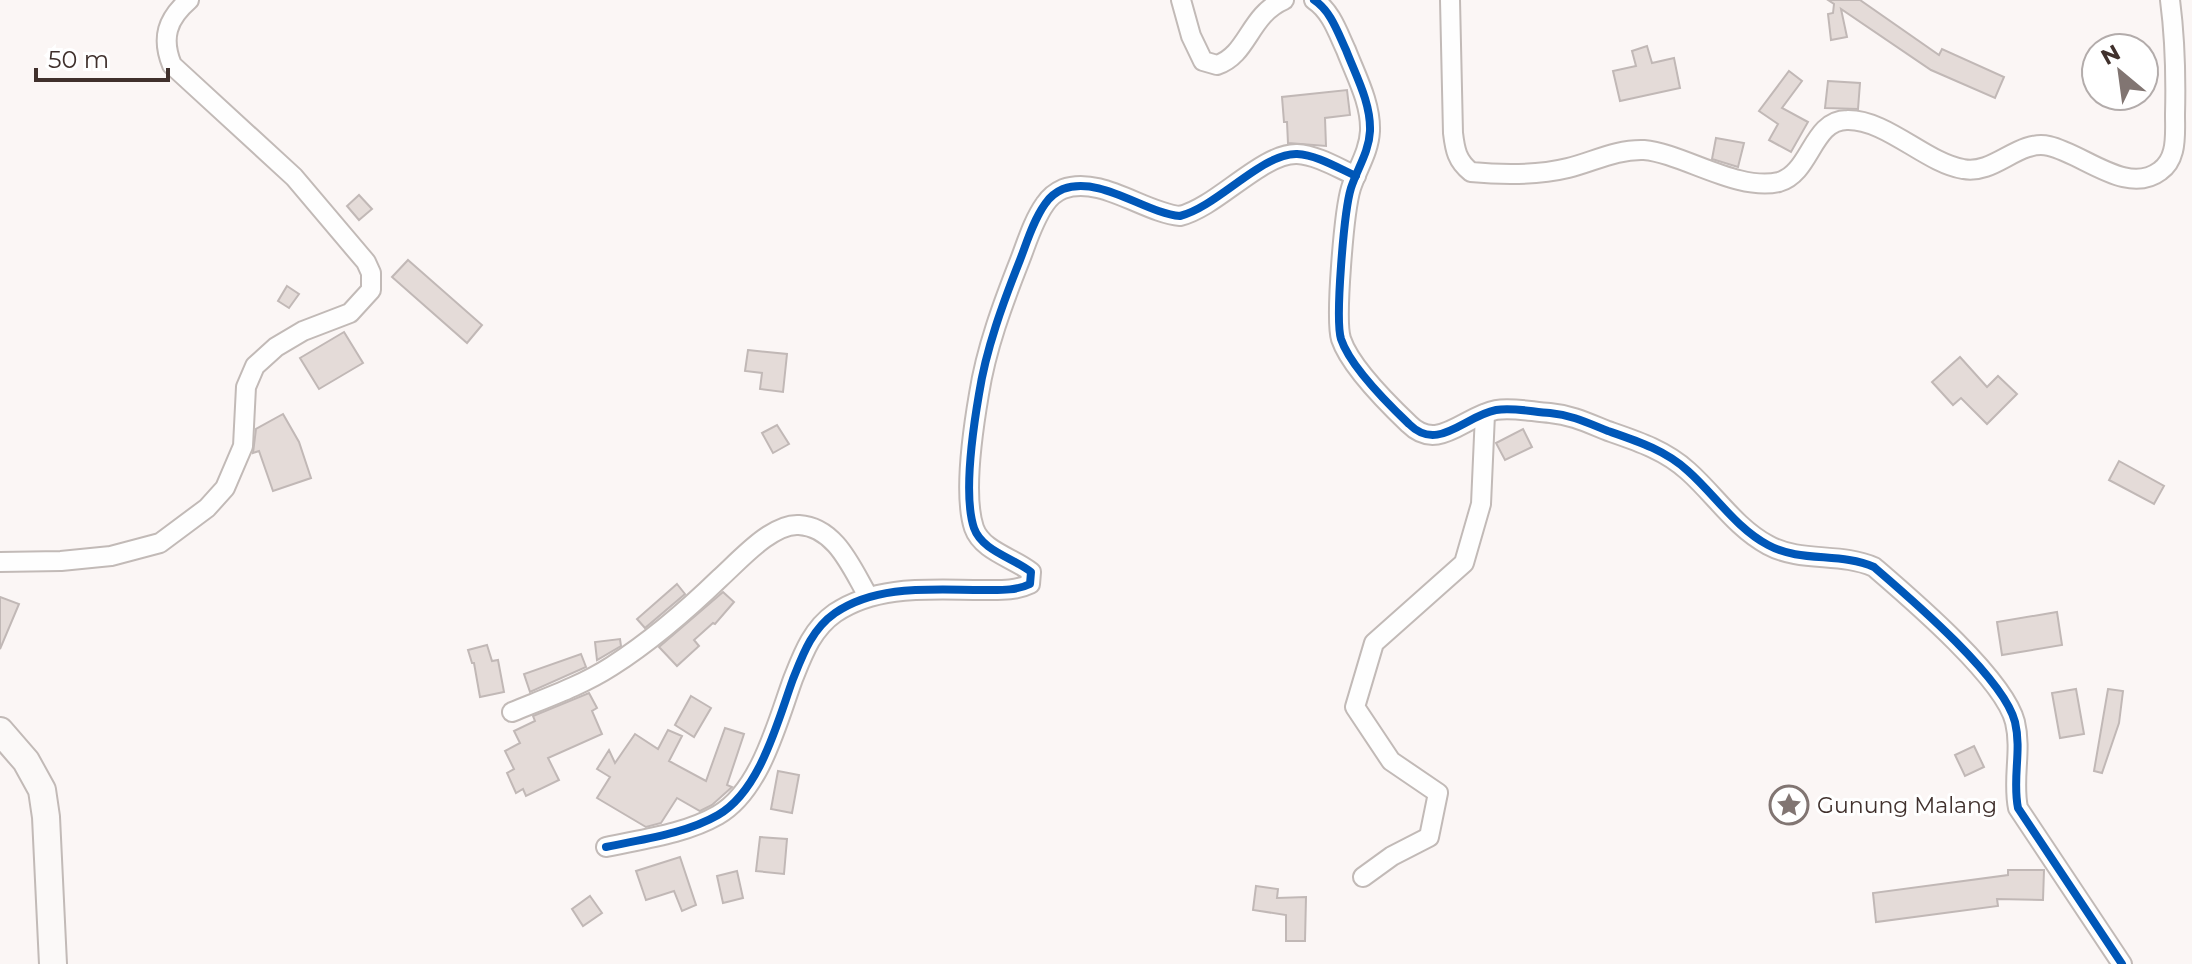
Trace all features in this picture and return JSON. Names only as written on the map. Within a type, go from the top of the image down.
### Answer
[{"type":"street","points":[[0,562],[111,556],[160,543],[220,496],[243,446],[246,387],[255,366],[276,347],[303,331],[350,313],[371,290],[373,283],[366,262],[294,177],[172,65],[165,45],[165,32],[178,9],[189,0]]},
{"type":"street","points":[[1181,0],[1196,50],[1203,61],[1217,65],[1233,57],[1257,19],[1284,0]]},
{"type":"street","points":[[1314,0],[1329,14],[1368,109],[1370,131],[1348,200],[1341,278],[1340,333],[1359,369],[1423,435],[1431,437],[1444,433],[1502,409],[1571,415],[1648,445],[1690,472],[1741,524],[1768,545],[1792,555],[1863,562],[1874,567],[1943,629],[2009,706],[2018,751],[2014,790],[2018,808],[2122,964]]},
{"type":"street","points":[[1450,0],[1453,133],[1456,154],[1471,172],[1549,171],[1612,154],[1643,150],[1704,170],[1772,183],[1791,177],[1799,170],[1829,125],[1847,120],[1860,121],[1892,134],[1960,169],[1981,169],[2035,145],[2047,145],[2127,180],[2151,177],[2167,164],[2174,144],[2176,83],[2170,0]]},
{"type":"street","points":[[606,847],[703,822],[730,807],[740,797],[757,768],[815,631],[841,609],[868,596],[923,590],[1003,590],[1030,584],[1033,578],[1031,572],[991,548],[974,529],[970,459],[979,392],[990,348],[1025,247],[1037,218],[1050,198],[1066,188],[1098,189],[1180,216],[1200,208],[1287,155],[1309,156],[1356,176]]},
{"type":"street","points":[[1363,877],[1392,856],[1429,837],[1438,793],[1391,761],[1355,707],[1374,643],[1464,563],[1481,504],[1485,414]]},
{"type":"street","points":[[512,712],[573,687],[612,666],[677,618],[756,546],[795,524],[811,527],[835,543],[868,596]]},
{"type":"street","points":[[0,731],[26,761],[42,790],[49,859],[53,964]]},
{"type":"building","points":[[1828,0],[1860,0],[1939,55],[1942,49],[2004,77],[1995,98],[1931,70],[1841,9],[1847,37],[1831,40],[1828,14],[1833,13],[1834,4]]},
{"type":"building","points":[[1647,46],[1652,63],[1674,58],[1680,88],[1620,101],[1613,71],[1636,66],[1632,51]]},
{"type":"building","points":[[1789,71],[1802,81],[1782,108],[1808,122],[1791,152],[1769,140],[1778,124],[1759,111]]},
{"type":"building","points":[[1828,81],[1860,83],[1858,109],[1825,108]]},
{"type":"building","points":[[1347,90],[1350,115],[1325,118],[1326,146],[1288,143],[1282,97]]},
{"type":"building","points":[[1716,138],[1744,143],[1738,167],[1712,159]]},
{"type":"building","points":[[359,195],[372,209],[359,220],[347,206]]},
{"type":"building","points":[[408,260],[482,325],[467,343],[392,277]]},
{"type":"building","points":[[287,286],[299,294],[289,308],[278,301]]},
{"type":"building","points":[[344,332],[363,363],[319,389],[300,358]]},
{"type":"building","points":[[748,350],[787,354],[783,392],[760,389],[762,373],[745,371]]},
{"type":"building","points":[[1960,357],[1987,387],[1998,376],[2017,394],[1987,424],[1961,398],[1953,405],[1932,382]]},
{"type":"building","points":[[283,414],[299,442],[311,478],[273,491],[259,451],[253,453],[256,429]]},
{"type":"building","points":[[777,425],[789,444],[773,453],[762,433]]},
{"type":"building","points":[[1523,429],[1532,447],[1505,460],[1496,443]]},
{"type":"building","points":[[2119,461],[2164,486],[2154,504],[2109,480]]},
{"type":"building","points":[[677,584],[685,594],[645,628],[637,619]]},
{"type":"building","points":[[723,592],[734,602],[715,624],[694,640],[699,646],[677,666],[659,647]]},
{"type":"building","points":[[0,597],[19,604],[0,649]]},
{"type":"building","points":[[2057,612],[2062,645],[2002,655],[1997,622]]},
{"type":"building","points":[[620,639],[621,646],[597,660],[595,642]]},
{"type":"building","points":[[487,645],[492,661],[498,660],[504,692],[480,697],[474,663],[468,650]]},
{"type":"building","points":[[581,654],[586,667],[530,692],[524,674]]},
{"type":"building","points":[[2076,689],[2084,734],[2060,738],[2052,693]]},
{"type":"building","points":[[2108,689],[2123,691],[2119,723],[2102,773],[2094,771]]},
{"type":"building","points":[[589,693],[597,708],[592,711],[602,734],[548,758],[559,780],[526,796],[523,789],[516,793],[507,773],[514,769],[505,751],[520,743],[514,731],[535,721],[533,716]]},
{"type":"building","points":[[691,696],[711,708],[694,737],[675,725]]},
{"type":"building","points":[[725,728],[744,734],[727,785],[732,787],[712,805],[700,811],[677,798],[661,823],[646,827],[597,798],[610,777],[597,769],[609,750],[615,763],[635,734],[658,749],[668,730],[682,736],[669,761],[706,781]]},
{"type":"building","points":[[1974,746],[1984,767],[1965,776],[1955,755]]},
{"type":"building","points":[[778,771],[799,775],[792,813],[771,809]]},
{"type":"building","points":[[760,837],[787,839],[784,874],[756,871]]},
{"type":"building","points":[[680,857],[696,905],[682,911],[674,891],[646,900],[636,871]]},
{"type":"building","points":[[2008,870],[2044,870],[2043,900],[1997,899],[1998,906],[1876,922],[1873,893],[2008,875]]},
{"type":"building","points":[[737,871],[743,898],[723,903],[717,876]]},
{"type":"building","points":[[1256,886],[1278,889],[1277,898],[1306,897],[1305,941],[1286,941],[1286,915],[1253,910]]},
{"type":"building","points":[[590,896],[602,913],[583,926],[572,909]]},
{"type":"cycle path","points":[[1314,0],[1325,10],[1337,30],[1362,90],[1370,121],[1367,146],[1348,200],[1339,310],[1341,339],[1352,361],[1370,384],[1409,424],[1430,435],[1441,434],[1484,414],[1503,409],[1558,414],[1580,420],[1670,457],[1698,480],[1746,530],[1768,545],[1794,554],[1861,562],[1874,567],[1954,640],[2007,704],[2017,733],[2018,808],[2122,964]]},
{"type":"cycle path","points":[[606,847],[692,827],[733,804],[756,773],[765,754],[809,643],[835,613],[869,597],[887,593],[1007,590],[1030,584],[1031,572],[984,543],[974,528],[969,498],[970,462],[982,377],[996,326],[1034,224],[1053,195],[1077,186],[1092,187],[1180,216],[1194,211],[1254,171],[1283,156],[1297,154],[1312,157],[1356,176]]},
{"type":"place","name":"Gunung Malang","points":[[1789,805]]}]
